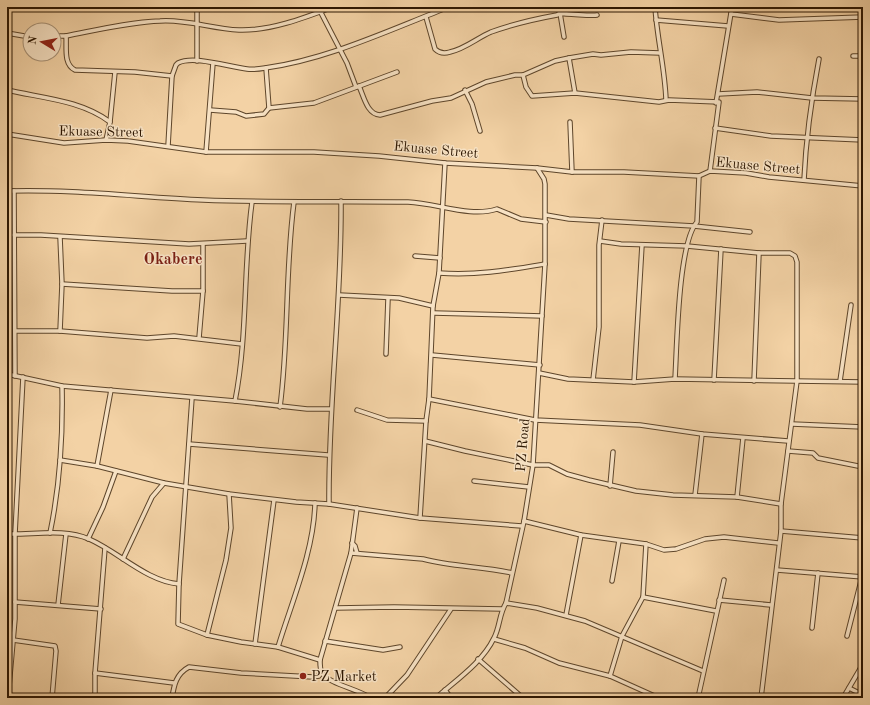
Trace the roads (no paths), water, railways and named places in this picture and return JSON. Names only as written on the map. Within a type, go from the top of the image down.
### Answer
[{"type":"street","points":[[197,7],[197,61]]},
{"type":"street","points":[[318,7],[370,111],[374,114],[380,114],[451,98],[465,90],[486,82],[515,75],[523,75],[555,61],[569,58],[593,54],[601,55],[631,52],[660,53]]},
{"type":"street","points":[[62,36],[160,21],[197,22],[224,28],[252,30],[277,25],[333,7]]},
{"type":"street","points":[[168,146],[172,76],[178,63],[197,61],[247,69],[266,68],[308,59],[340,49],[449,7]]},
{"type":"street","points":[[561,7],[560,13],[564,37]]},
{"type":"street","points":[[655,7],[666,100]]},
{"type":"street","points":[[716,103],[732,7]]},
{"type":"street","points":[[426,17],[436,49],[442,53],[447,53],[460,49],[496,30],[560,13],[565,15],[574,13],[597,15]]},
{"type":"street","points":[[731,14],[779,20],[863,17]]},
{"type":"street","points":[[656,20],[728,26]]},
{"type":"street","points":[[7,33],[22,36]]},
{"type":"street","points":[[66,36],[67,58],[71,68],[75,70],[135,72],[172,76]]},
{"type":"street","points":[[853,56],[863,56]]},
{"type":"street","points":[[569,58],[575,93]]},
{"type":"street","points":[[804,180],[806,136],[819,59]]},
{"type":"street","points":[[206,152],[213,64]]},
{"type":"street","points":[[210,110],[236,112],[246,116],[260,116],[267,112],[269,108],[266,68]]},
{"type":"street","points":[[106,140],[110,122],[115,72]]},
{"type":"street","points":[[269,108],[314,103],[397,72]]},
{"type":"street","points":[[523,75],[526,87],[532,96],[575,93],[627,100],[659,102],[666,100],[719,102],[720,105],[715,128],[710,171]]},
{"type":"street","points":[[7,90],[51,99],[91,111],[110,122]]},
{"type":"street","points":[[465,90],[472,104],[480,131]]},
{"type":"street","points":[[718,94],[757,92],[812,98],[863,99]]},
{"type":"street","points":[[570,122],[572,172]]},
{"type":"street","points":[[715,128],[771,136],[806,136],[863,140]]},
{"type":"street","name":"Ekuase Street","points":[[7,134],[64,143],[106,140],[168,146],[206,152],[314,152],[379,156],[445,163],[537,168],[572,172],[624,172],[699,176],[710,171],[746,173],[769,178],[863,186]]},
{"type":"street","points":[[420,518],[432,355],[433,306],[439,273],[441,207],[445,163]]},
{"type":"street","name":"PZ Road","points":[[436,698],[474,665],[494,639],[502,609],[506,604],[524,521],[533,465],[545,264],[546,215],[544,179],[537,168]]},
{"type":"street","points":[[675,380],[681,286],[685,253],[694,226],[697,222],[699,176]]},
{"type":"street","points":[[7,191],[252,202],[341,201],[419,203],[486,212],[497,209],[522,220],[546,222]]},
{"type":"street","points":[[14,191],[16,330],[15,376]]},
{"type":"street","points":[[329,504],[328,455],[339,295],[341,201]]},
{"type":"street","points":[[235,401],[240,378],[247,241],[252,202]]},
{"type":"street","points":[[280,406],[284,377],[294,202]]},
{"type":"street","points":[[546,215],[568,219],[694,226],[750,232]]},
{"type":"street","points":[[593,380],[599,327],[600,241],[602,220]]},
{"type":"street","points":[[14,235],[134,240],[154,243],[202,244],[247,241]]},
{"type":"street","points":[[60,237],[62,284],[60,331]]},
{"type":"street","points":[[600,241],[642,245],[687,246],[760,253],[790,253],[795,256],[798,262],[797,381],[780,504],[781,531],[778,543],[777,570],[771,605],[761,698]]},
{"type":"street","points":[[199,338],[203,291],[202,244]]},
{"type":"street","points":[[634,382],[642,245]]},
{"type":"street","points":[[714,380],[721,249]]},
{"type":"street","points":[[754,381],[760,253]]},
{"type":"street","points":[[414,256],[440,258]]},
{"type":"street","points":[[439,273],[462,275],[495,272],[545,264]]},
{"type":"street","points":[[62,284],[172,291],[203,291]]},
{"type":"street","points":[[339,295],[399,298],[433,306]]},
{"type":"street","points":[[386,354],[388,298]]},
{"type":"street","points":[[840,380],[851,305]]},
{"type":"street","points":[[434,313],[542,316]]},
{"type":"street","points":[[16,330],[60,331],[146,338],[174,336],[242,344]]},
{"type":"street","points":[[432,355],[540,364]]},
{"type":"street","points":[[539,373],[568,379],[634,382],[675,380],[840,380],[863,382]]},
{"type":"street","points":[[7,374],[62,386],[235,401],[307,409],[331,409]]},
{"type":"street","points":[[8,698],[15,602],[16,534],[24,377]]},
{"type":"street","points":[[50,533],[57,500],[63,417],[62,386]]},
{"type":"street","points":[[97,466],[111,390]]},
{"type":"street","points":[[192,398],[179,584],[178,624],[207,635],[278,647],[320,660]]},
{"type":"street","points":[[429,399],[535,420],[640,425],[702,434],[788,442]]},
{"type":"street","points":[[357,410],[386,420],[426,421]]},
{"type":"street","points":[[792,424],[863,427]]},
{"type":"street","points":[[695,495],[702,434]]},
{"type":"street","points":[[737,497],[743,438]]},
{"type":"street","points":[[425,441],[533,465],[549,465],[567,474],[610,486],[636,491],[673,495],[737,497],[780,504]]},
{"type":"street","points":[[189,444],[328,455]]},
{"type":"street","points":[[788,451],[812,454],[818,458],[863,467]]},
{"type":"street","points":[[610,486],[613,452]]},
{"type":"street","points":[[60,460],[116,470],[164,483],[229,494],[274,500],[329,504],[420,518],[522,526]]},
{"type":"street","points":[[88,539],[103,507],[116,470]]},
{"type":"street","points":[[474,480],[529,487]]},
{"type":"street","points":[[123,559],[152,497],[164,483]]},
{"type":"street","points":[[207,635],[226,560],[230,528],[229,494]]},
{"type":"street","points":[[255,644],[274,500]]},
{"type":"street","points":[[278,647],[310,548],[315,524],[315,503]]},
{"type":"street","points":[[357,508],[350,553],[336,608],[320,660],[321,672],[329,681],[355,689],[371,698]]},
{"type":"street","points":[[524,521],[581,535],[646,544],[664,550],[676,549],[706,539],[724,538],[778,543]]},
{"type":"street","points":[[781,531],[863,538]]},
{"type":"street","points":[[7,534],[50,533],[66,534],[88,539],[154,577],[172,584],[179,584]]},
{"type":"street","points":[[58,605],[66,534]]},
{"type":"street","points":[[566,615],[581,535]]},
{"type":"street","points":[[612,581],[619,541]]},
{"type":"street","points":[[352,543],[355,546],[357,553]]},
{"type":"street","points":[[610,676],[622,636],[643,597],[646,544]]},
{"type":"street","points":[[95,698],[95,674],[105,548]]},
{"type":"street","points":[[350,553],[423,560],[494,569],[512,573]]},
{"type":"street","points":[[777,570],[863,577],[847,636]]},
{"type":"street","points":[[812,628],[818,573]]},
{"type":"street","points":[[698,698],[724,580]]},
{"type":"street","points":[[643,597],[716,611]]},
{"type":"street","points":[[720,600],[771,605]]},
{"type":"street","points":[[15,602],[101,609]]},
{"type":"street","points":[[506,604],[566,615],[622,636],[677,662],[703,671]]},
{"type":"street","points":[[336,608],[394,607],[502,609]]},
{"type":"street","points":[[385,698],[407,675],[451,608]]},
{"type":"street","points":[[494,639],[525,648],[559,664],[610,676],[659,698]]},
{"type":"street","points":[[13,640],[55,646],[56,651],[52,698]]},
{"type":"street","points":[[325,641],[383,650],[400,647]]},
{"type":"street","points":[[478,659],[523,698]]},
{"type":"street","points":[[843,698],[863,664]]},
{"type":"street","points":[[172,698],[174,683],[183,670],[189,666],[234,672],[313,677],[318,676],[321,672]]},
{"type":"street","points":[[95,674],[174,683]]},
{"type":"street","points":[[849,688],[863,695]]},
{"type":"street","points":[[446,690],[451,698]]},
{"type":"place","name":"PZ Market","points":[[303,676]]},
{"type":"district","name":"Okabere","points":[[173,258]]}]
